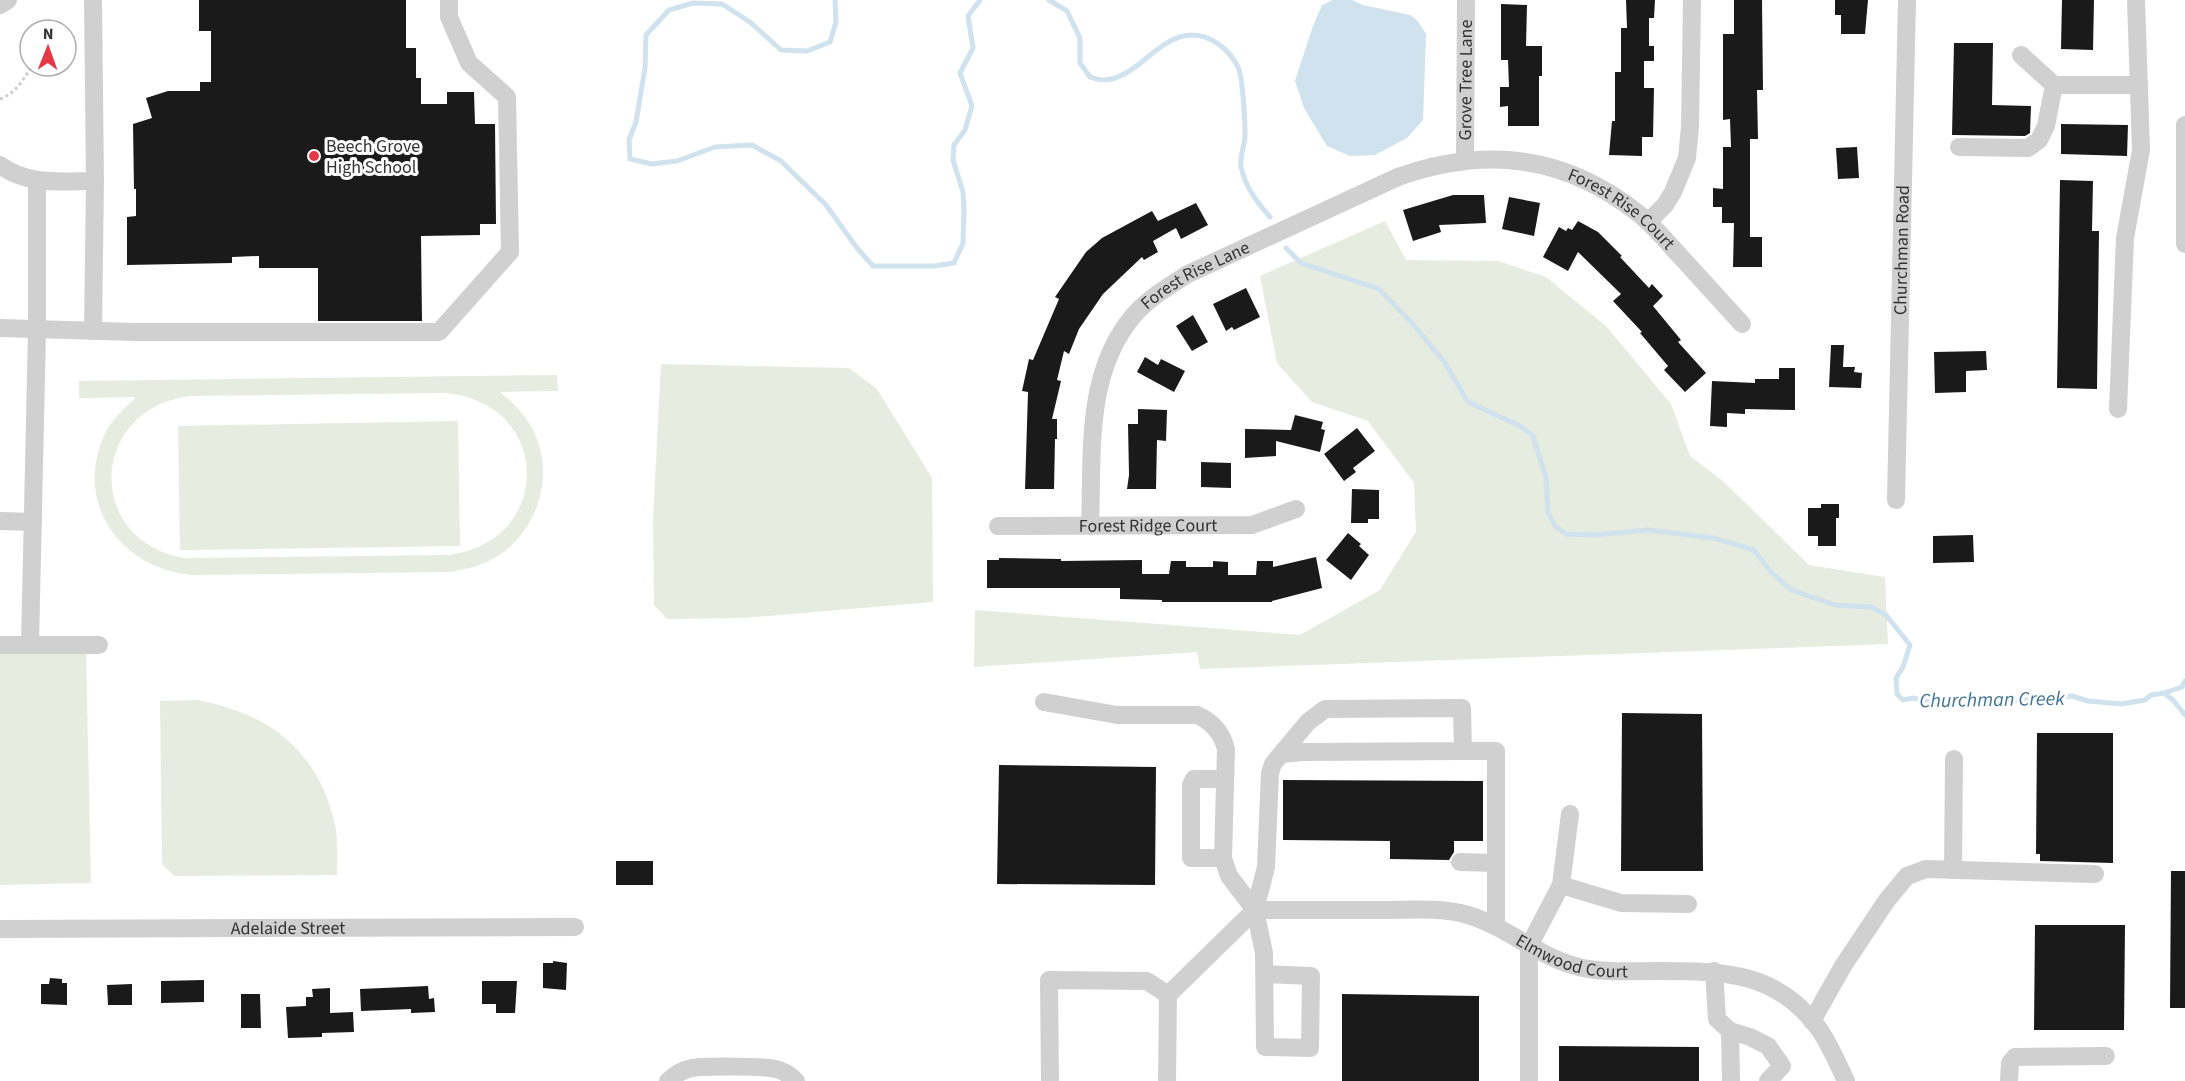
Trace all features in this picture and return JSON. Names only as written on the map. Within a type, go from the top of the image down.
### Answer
[{"type":"street","points":[[0,5],[8,0]]},
{"type":"street","points":[[93,0],[95,181],[93,331]]},
{"type":"street","points":[[0,328],[38,331],[439,332],[510,252],[507,97],[469,63],[449,17],[449,0]]},
{"type":"street","name":"Grove Tree Lane","points":[[1464,160],[1466,0]]},
{"type":"street","points":[[1648,222],[1673,192],[1687,158],[1690,127],[1692,0]]},
{"type":"street","name":"Churchman Road","points":[[1896,500],[1907,0]]},
{"type":"street","points":[[2118,409],[2125,237],[2140,150],[2136,0]]},
{"type":"street","points":[[2021,55],[2054,85],[2139,86]]},
{"type":"street","points":[[1959,147],[2028,148],[2039,140],[2046,126],[2054,85]]},
{"type":"street","points":[[2185,125],[2185,244]]},
{"type":"street","name":"Forest Rise Court","points":[[1464,160],[1505,159],[1551,167],[1581,178],[1611,194],[1648,222],[1742,324]]},
{"type":"street","name":"Forest Rise Lane","points":[[1090,526],[1098,388],[1107,359],[1134,315],[1159,292],[1188,274],[1398,177],[1428,166],[1464,160]]},
{"type":"street","points":[[0,165],[15,174],[37,181],[95,181]]},
{"type":"street","points":[[30,645],[38,331],[37,181]]},
{"type":"street","name":"Forest Ridge Court","points":[[998,526],[1252,525],[1296,509]]},
{"type":"street","points":[[0,521],[33,522]]},
{"type":"street","points":[[0,645],[99,645]]},
{"type":"street","points":[[1044,702],[1118,715],[1197,715],[1207,719],[1222,735],[1226,749],[1223,858],[1229,876],[1255,910],[1264,953],[1264,974],[1265,1047],[1310,1048],[1311,976],[1264,974]]},
{"type":"street","points":[[1167,1081],[1168,994],[1255,910],[1266,867],[1270,773],[1273,764],[1308,722],[1325,709],[1462,708],[1463,751]]},
{"type":"street","points":[[1281,754],[1497,751],[1496,926]]},
{"type":"street","points":[[1953,870],[1954,759]]},
{"type":"street","points":[[1223,858],[1191,858],[1191,785],[1194,779],[1225,779]]},
{"type":"street","points":[[1529,1081],[1529,946],[1561,885],[1570,814]]},
{"type":"street","points":[[1460,862],[1496,863]]},
{"type":"street","points":[[1812,1021],[1843,966],[1907,876],[1926,869],[2095,874]]},
{"type":"street","points":[[1561,885],[1621,903],[1688,904]]},
{"type":"street","name":"Elmwood Court","points":[[1255,910],[1436,910],[1467,915],[1496,926],[1544,955],[1588,969],[1714,971],[1752,979],[1774,988],[1793,1002],[1812,1021],[1826,1041],[1846,1081]]},
{"type":"street","name":"Adelaide Street","points":[[0,929],[575,927]]},
{"type":"street","points":[[1714,971],[1717,1019],[1730,1031],[1768,1046],[1782,1066],[1768,1081]]},
{"type":"street","points":[[1050,1081],[1049,980],[1147,981],[1168,994]]},
{"type":"street","points":[[1730,1031],[1731,1081]]},
{"type":"street","points":[[2009,1081],[2010,1063],[2015,1057],[2106,1056]]},
{"type":"street","points":[[668,1081],[681,1071],[695,1068],[777,1069],[796,1081]]},
{"type":"path","points":[[0,99],[10,95],[24,78]]},
{"type":"shaded area","points":[[1385,221],[1406,260],[1498,261],[1546,277],[1606,326],[1671,404],[1690,456],[1724,482],[1809,565],[1885,577],[1888,644],[1200,669],[1197,652],[974,667],[975,610],[1300,635],[1380,590],[1416,532],[1414,483],[1368,421],[1312,402],[1277,363],[1260,276]]},
{"type":"shaded area","points":[[661,364],[849,368],[877,389],[932,478],[933,602],[744,618],[667,619],[654,605],[653,520]]},
{"type":"shaded area","points":[[557,375],[558,391],[500,392],[516,406],[529,423],[542,459],[543,478],[534,514],[524,531],[496,557],[473,567],[447,572],[195,575],[169,571],[146,561],[126,547],[111,530],[100,509],[95,486],[96,462],[110,425],[136,397],[79,398],[79,381]],"holes":[[[444,393],[480,402],[506,420],[521,445],[527,472],[522,501],[507,526],[482,545],[447,555],[183,558],[150,546],[128,526],[115,501],[112,474],[118,447],[133,423],[158,405],[191,396]]]},
{"type":"shaded area","points":[[458,421],[460,546],[180,550],[178,426]]},
{"type":"shaded area","points":[[86,649],[91,883],[0,885],[0,651]]},
{"type":"shaded area","points":[[197,700],[246,714],[267,725],[303,756],[316,775],[327,798],[335,824],[337,875],[174,876],[162,864],[160,701]]},
{"type":"water","points":[[1333,0],[1352,0],[1363,5],[1410,15],[1417,20],[1426,34],[1423,120],[1407,138],[1375,155],[1350,156],[1327,146],[1304,108],[1295,81],[1322,5]]},
{"type":"building","name":"Beech Grove High School","points":[[199,0],[406,0],[406,48],[416,48],[416,78],[421,78],[421,104],[447,104],[447,92],[474,92],[475,124],[495,124],[496,224],[480,224],[480,235],[421,236],[422,321],[318,321],[318,268],[259,268],[259,256],[232,257],[232,263],[127,265],[127,217],[136,216],[133,124],[152,118],[146,98],[168,91],[200,91],[200,82],[211,82],[211,31],[199,31]]},
{"type":"building","points":[[1626,0],[1655,0],[1654,18],[1649,18],[1649,46],[1654,46],[1654,61],[1644,61],[1644,88],[1654,88],[1653,137],[1642,137],[1642,156],[1609,155],[1612,121],[1615,121],[1615,72],[1621,72],[1621,28],[1627,28]]},
{"type":"building","points":[[1734,0],[1762,0],[1763,90],[1757,90],[1758,139],[1750,139],[1750,237],[1762,237],[1762,267],[1733,267],[1734,223],[1722,223],[1722,207],[1713,207],[1713,188],[1723,189],[1723,147],[1731,147],[1730,119],[1723,120],[1723,34],[1734,34]]},
{"type":"building","points":[[1835,0],[1868,0],[1865,34],[1841,34],[1841,15],[1835,15]]},
{"type":"building","points":[[2062,0],[2094,0],[2093,50],[2061,49]]},
{"type":"building","points":[[1501,4],[1527,5],[1526,46],[1542,46],[1542,76],[1539,76],[1539,126],[1508,126],[1508,106],[1500,107],[1500,87],[1509,87],[1508,60],[1501,60]]},
{"type":"building","points":[[1954,43],[1993,43],[1992,105],[2031,106],[2030,133],[2025,136],[1952,135]]},
{"type":"building","points":[[2061,124],[2128,125],[2127,156],[2061,154]]},
{"type":"building","points":[[1857,147],[1859,178],[1838,179],[1836,148]]},
{"type":"building","points":[[2060,180],[2093,181],[2092,231],[2099,231],[2097,389],[2057,388]]},
{"type":"building","points":[[1453,195],[1484,195],[1486,223],[1439,225],[1441,232],[1413,241],[1403,210]]},
{"type":"building","points":[[1509,197],[1540,203],[1534,236],[1502,229]]},
{"type":"building","points":[[1196,203],[1208,225],[1181,239],[1176,228],[1153,241],[1158,252],[1144,260],[1142,257],[1103,294],[1079,329],[1069,354],[1064,351],[1057,380],[1061,381],[1052,419],[1057,419],[1054,489],[1025,489],[1028,392],[1022,391],[1029,359],[1033,360],[1059,299],[1055,297],[1086,252],[1102,238],[1152,211],[1158,221]]},
{"type":"building","points":[[1578,221],[1598,232],[1649,288],[1652,284],[1663,296],[1653,306],[1681,340],[1678,342],[1706,373],[1685,392],[1664,370],[1668,366],[1640,333],[1642,332],[1613,301],[1621,294],[1578,252],[1568,271],[1543,257],[1559,227],[1566,231],[1568,228],[1572,230]]},
{"type":"building","points":[[1246,288],[1260,317],[1234,330],[1232,327],[1226,331],[1213,304]]},
{"type":"building","points":[[1193,315],[1208,342],[1192,351],[1176,326]]},
{"type":"building","points":[[1831,345],[1844,345],[1843,367],[1855,367],[1854,372],[1862,373],[1861,388],[1829,387]]},
{"type":"building","points":[[1986,351],[1987,370],[1966,371],[1966,392],[1935,393],[1934,352]]},
{"type":"building","points":[[1145,357],[1158,365],[1161,359],[1185,371],[1174,392],[1137,372]]},
{"type":"building","points":[[1779,368],[1795,368],[1795,410],[1745,409],[1745,414],[1727,413],[1727,427],[1710,426],[1712,381],[1755,383],[1755,379],[1779,379]]},
{"type":"building","points":[[1138,409],[1167,410],[1166,441],[1157,440],[1156,489],[1127,489],[1128,424],[1138,424]]},
{"type":"building","points":[[1295,415],[1323,422],[1321,429],[1325,430],[1320,452],[1276,441],[1276,456],[1245,458],[1245,429],[1291,430]]},
{"type":"building","points":[[1357,428],[1375,451],[1353,468],[1356,472],[1344,481],[1324,454]]},
{"type":"building","points":[[1201,462],[1231,463],[1231,488],[1201,487]]},
{"type":"building","points":[[1352,489],[1379,490],[1379,519],[1368,519],[1368,523],[1351,523]]},
{"type":"building","points":[[1821,504],[1839,504],[1839,518],[1836,518],[1836,546],[1818,546],[1818,536],[1808,536],[1808,508],[1821,508]]},
{"type":"building","points":[[1348,533],[1361,544],[1359,546],[1369,555],[1351,580],[1326,560]]},
{"type":"building","points":[[1973,535],[1974,562],[1933,563],[1933,536]]},
{"type":"building","points":[[1316,557],[1322,588],[1272,602],[1162,602],[1162,600],[1120,599],[1120,588],[987,588],[987,560],[999,560],[999,558],[1061,559],[1061,561],[1142,560],[1142,574],[1169,574],[1171,561],[1186,561],[1186,567],[1213,567],[1213,561],[1228,562],[1228,575],[1256,575],[1257,561],[1273,561],[1273,567]]},
{"type":"building","points":[[1622,713],[1702,714],[1703,871],[1621,871]]},
{"type":"building","points":[[2037,733],[2113,733],[2113,863],[2040,861],[2040,854],[2036,854]]},
{"type":"building","points":[[999,765],[1156,767],[1155,885],[997,884]]},
{"type":"building","points":[[1283,780],[1483,781],[1483,841],[1454,841],[1454,852],[1449,860],[1390,859],[1390,841],[1283,840]]},
{"type":"building","points":[[616,861],[653,861],[653,885],[616,885]]},
{"type":"building","points":[[2171,871],[2185,871],[2185,1008],[2170,1008]]},
{"type":"building","points":[[2035,925],[2125,925],[2124,1030],[2034,1030]]},
{"type":"building","points":[[553,961],[567,963],[566,990],[543,988],[543,963],[553,963]]},
{"type":"building","points":[[50,978],[62,979],[62,983],[67,983],[67,1005],[41,1004],[41,984],[49,984]]},
{"type":"building","points":[[204,980],[204,1002],[161,1003],[161,981]]},
{"type":"building","points":[[482,981],[517,981],[515,1013],[496,1013],[496,1004],[482,1004]]},
{"type":"building","points":[[132,984],[132,1005],[108,1005],[107,985]]},
{"type":"building","points":[[428,986],[429,999],[434,998],[435,1012],[411,1013],[411,1009],[361,1011],[360,989]]},
{"type":"building","points":[[330,988],[330,1013],[353,1012],[354,1032],[322,1033],[322,1037],[288,1038],[286,1007],[306,1006],[306,997],[313,997],[312,989]]},
{"type":"building","points":[[241,994],[260,994],[261,1028],[241,1028]]},
{"type":"building","points":[[1342,994],[1479,996],[1479,1081],[1342,1081]]},
{"type":"building","points":[[1559,1046],[1699,1047],[1699,1081],[1559,1081]]},
{"type":"waterway","name":"Churchman Creek","points":[[835,0],[836,22],[830,42],[807,51],[781,50],[750,22],[722,4],[693,3],[669,10],[646,35],[645,68],[636,122],[629,140],[630,159],[652,164],[677,161],[715,147],[752,145],[781,161],[826,205],[873,266],[935,266],[954,263],[963,243],[963,192],[953,160],[954,145],[965,130],[972,106],[960,73],[973,48],[968,16],[980,0]]},
{"type":"waterway","name":"Churchman Creek","points":[[1049,0],[1067,11],[1080,38],[1080,63],[1090,77],[1104,80],[1116,78],[1180,37],[1199,36],[1225,49],[1235,61],[1241,80],[1245,135],[1241,167],[1252,194],[1270,217]]},
{"type":"waterway","name":"Churchman Creek","points":[[1286,248],[1301,263],[1379,289],[1413,324],[1445,363],[1468,402],[1520,426],[1533,436],[1546,478],[1548,512],[1555,526],[1566,534],[1594,535],[1648,530],[1713,538],[1754,550],[1770,571],[1791,590],[1835,605],[1871,607],[1886,615],[1910,645],[1903,667],[1896,678],[1897,694],[1903,700],[1913,698],[1926,701],[1989,703],[2028,699],[2053,700],[2072,696],[2088,701],[2121,704],[2145,700],[2151,695],[2164,693],[2185,715]]},
{"type":"waterway","points":[[2164,693],[2182,687],[2185,681]]},
{"type":"place","name":"Beech Grove High School","points":[[314,156]]}]
